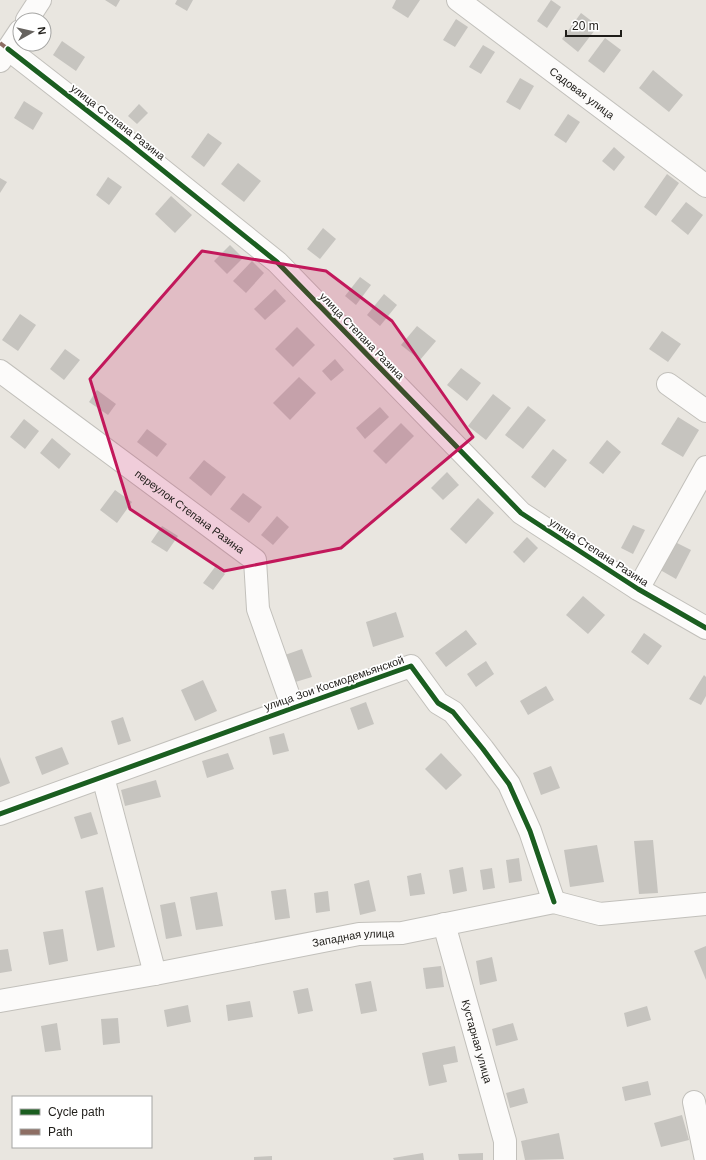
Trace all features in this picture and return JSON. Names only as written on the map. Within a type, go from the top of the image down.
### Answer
[{"type":"street","points":[[32,12],[40,0]]},
{"type":"street","name":"Садовая улица","points":[[458,0],[706,186]]},
{"type":"street","points":[[4,55],[12,43]]},
{"type":"street","name":"улица Степана Разина","points":[[4,55],[130,144],[277,262],[521,513],[638,589],[706,628]]},
{"type":"street","name":"переулок Степана Разина","points":[[0,371],[255,560],[258,609],[293,708]]},
{"type":"street","points":[[668,384],[706,411]]},
{"type":"street","points":[[638,589],[706,467]]},
{"type":"street","name":"улица Зои Космодемьянской","points":[[0,814],[411,666],[438,703],[453,712],[484,749],[509,784],[530,831],[554,902]]},
{"type":"street","points":[[104,777],[155,974]]},
{"type":"street","name":"Западная улица","points":[[0,1001],[155,974],[359,934],[402,933],[554,902],[600,914],[706,904]]},
{"type":"street","name":"Кустарная улица","points":[[444,924],[505,1141],[505,1160]]},
{"type":"street","points":[[694,1102],[706,1160]]},
{"type":"highlighted area","points":[[202,251],[326,271],[392,321],[473,437],[341,548],[224,571],[130,509],[90,379]]},
{"type":"building","points":[[105,0],[120,0],[116,7]]},
{"type":"building","points":[[177,0],[193,0],[187,11],[175,4]]},
{"type":"building","points":[[396,0],[420,0],[408,18],[392,8]]},
{"type":"building","points":[[551,0],[561,7],[547,28],[537,21]]},
{"type":"building","points":[[581,13],[598,26],[578,52],[562,39]]},
{"type":"building","points":[[456,19],[468,27],[455,47],[443,40]]},
{"type":"building","points":[[605,38],[621,50],[604,73],[588,61]]},
{"type":"building","points":[[62,41],[85,57],[76,71],[53,55]]},
{"type":"building","points":[[483,45],[495,52],[481,74],[469,67]]},
{"type":"building","points":[[653,70],[683,95],[669,112],[639,88]]},
{"type":"building","points":[[520,78],[534,86],[520,110],[506,102]]},
{"type":"building","points":[[24,101],[43,113],[33,130],[14,118]]},
{"type":"building","points":[[139,104],[148,113],[137,124],[128,116]]},
{"type":"building","points":[[568,114],[580,122],[566,143],[554,135]]},
{"type":"building","points":[[208,133],[222,143],[204,167],[191,157]]},
{"type":"building","points":[[614,147],[625,157],[614,171],[602,161]]},
{"type":"building","points":[[238,163],[261,181],[244,202],[221,184]]},
{"type":"building","points":[[667,174],[679,183],[656,216],[644,207]]},
{"type":"building","points":[[108,177],[122,187],[109,205],[96,195]]},
{"type":"building","points":[[0,178],[7,182],[0,193]]},
{"type":"building","points":[[171,196],[192,215],[175,233],[155,214]]},
{"type":"building","points":[[686,202],[703,215],[688,235],[671,221]]},
{"type":"building","points":[[323,228],[336,239],[320,259],[307,249]]},
{"type":"building","points":[[230,245],[243,258],[227,274],[214,261]]},
{"type":"building","points":[[252,261],[264,273],[246,293],[233,281]]},
{"type":"building","points":[[360,277],[371,285],[356,305],[345,296]]},
{"type":"building","points":[[275,289],[286,301],[265,320],[254,309]]},
{"type":"building","points":[[384,294],[397,305],[380,326],[367,315]]},
{"type":"building","points":[[20,314],[36,325],[18,351],[2,340]]},
{"type":"building","points":[[417,326],[436,341],[420,360],[401,345]]},
{"type":"building","points":[[297,327],[315,345],[293,367],[275,349]]},
{"type":"building","points":[[662,331],[681,344],[668,362],[649,349]]},
{"type":"building","points":[[65,349],[80,360],[64,380],[50,369]]},
{"type":"building","points":[[335,359],[344,370],[331,381],[322,371]]},
{"type":"building","points":[[461,368],[481,383],[467,401],[447,385]]},
{"type":"building","points":[[299,377],[316,393],[290,420],[273,403]]},
{"type":"building","points":[[97,390],[116,404],[108,415],[89,402]]},
{"type":"building","points":[[493,394],[511,408],[486,440],[468,426]]},
{"type":"building","points":[[528,406],[546,420],[523,449],[505,435]]},
{"type":"building","points":[[380,407],[389,417],[365,439],[356,428]]},
{"type":"building","points":[[678,417],[699,430],[683,457],[661,444]]},
{"type":"building","points":[[24,419],[39,431],[25,449],[10,437]]},
{"type":"building","points":[[401,423],[414,436],[386,464],[373,451]]},
{"type":"building","points":[[147,429],[167,444],[157,457],[137,442]]},
{"type":"building","points":[[52,438],[71,454],[59,469],[40,453]]},
{"type":"building","points":[[607,440],[621,452],[603,474],[589,463]]},
{"type":"building","points":[[553,449],[567,460],[545,488],[531,477]]},
{"type":"building","points":[[204,460],[226,477],[211,496],[189,478]]},
{"type":"building","points":[[447,472],[459,485],[443,500],[431,488]]},
{"type":"building","points":[[115,490],[132,502],[117,523],[100,510]]},
{"type":"building","points":[[243,493],[262,507],[249,523],[230,509]]},
{"type":"building","points":[[478,498],[494,513],[466,544],[450,529]]},
{"type":"building","points":[[277,516],[289,527],[273,545],[261,535]]},
{"type":"building","points":[[633,525],[645,530],[633,554],[621,548]]},
{"type":"building","points":[[162,526],[178,536],[167,552],[151,542]]},
{"type":"building","points":[[527,537],[538,548],[524,563],[513,552]]},
{"type":"building","points":[[669,539],[691,550],[676,579],[655,567]]},
{"type":"building","points":[[215,567],[225,574],[213,590],[203,583]]},
{"type":"building","points":[[583,596],[605,615],[588,634],[566,615]]},
{"type":"building","points":[[396,612],[404,637],[373,647],[366,622]]},
{"type":"building","points":[[466,630],[477,644],[446,667],[435,653]]},
{"type":"building","points":[[644,633],[662,646],[648,665],[631,652]]},
{"type":"building","points":[[302,649],[312,677],[292,683],[282,656]]},
{"type":"building","points":[[486,661],[494,674],[476,687],[467,674]]},
{"type":"building","points":[[704,675],[706,677],[706,696],[701,705],[689,699]]},
{"type":"building","points":[[203,680],[217,711],[195,721],[181,690]]},
{"type":"building","points":[[546,686],[554,700],[528,715],[520,701]]},
{"type":"building","points":[[366,702],[374,724],[358,730],[350,708]]},
{"type":"building","points":[[123,717],[131,741],[118,745],[111,721]]},
{"type":"building","points":[[284,733],[289,751],[273,755],[269,737]]},
{"type":"building","points":[[62,747],[69,764],[42,775],[35,757]]},
{"type":"building","points":[[228,753],[234,769],[207,778],[202,761]]},
{"type":"building","points":[[441,753],[462,775],[446,790],[425,769]]},
{"type":"building","points":[[0,757],[10,783],[0,787]]},
{"type":"building","points":[[551,766],[560,788],[541,795],[533,773]]},
{"type":"building","points":[[156,780],[161,797],[125,806],[121,790]]},
{"type":"building","points":[[91,812],[98,834],[81,839],[74,817]]},
{"type":"building","points":[[653,840],[658,893],[639,894],[634,841]]},
{"type":"building","points":[[597,845],[604,882],[570,887],[564,850]]},
{"type":"building","points":[[519,858],[522,881],[509,883],[506,860]]},
{"type":"building","points":[[463,867],[467,891],[453,894],[449,870]]},
{"type":"building","points":[[492,868],[495,888],[483,890],[480,870]]},
{"type":"building","points":[[421,873],[425,894],[410,896],[407,876]]},
{"type":"building","points":[[369,880],[376,911],[360,915],[354,884]]},
{"type":"building","points":[[103,887],[115,947],[97,951],[85,891]]},
{"type":"building","points":[[286,889],[290,918],[275,920],[271,891]]},
{"type":"building","points":[[328,891],[330,911],[316,913],[314,893]]},
{"type":"building","points":[[217,892],[223,926],[196,930],[190,897]]},
{"type":"building","points":[[175,902],[182,936],[166,939],[160,905]]},
{"type":"building","points":[[63,929],[68,961],[49,965],[43,932]]},
{"type":"building","points":[[706,946],[706,980],[694,951]]},
{"type":"building","points":[[8,949],[12,971],[0,973],[0,950]]},
{"type":"building","points":[[492,957],[497,981],[480,985],[476,961]]},
{"type":"building","points":[[441,966],[444,987],[426,989],[423,968]]},
{"type":"building","points":[[371,981],[377,1011],[361,1014],[355,984]]},
{"type":"building","points":[[308,988],[313,1011],[298,1014],[293,991]]},
{"type":"building","points":[[250,1001],[253,1017],[228,1021],[226,1005]]},
{"type":"building","points":[[188,1005],[191,1022],[167,1027],[164,1010]]},
{"type":"building","points":[[647,1006],[651,1020],[627,1027],[624,1013]]},
{"type":"building","points":[[118,1018],[120,1043],[103,1045],[101,1019]]},
{"type":"building","points":[[57,1023],[61,1050],[45,1052],[41,1026]]},
{"type":"building","points":[[513,1023],[518,1040],[496,1046],[492,1029]]},
{"type":"building","points":[[455,1046],[458,1062],[443,1065],[447,1082],[429,1086],[422,1053]]},
{"type":"building","points":[[648,1081],[651,1095],[625,1101],[622,1087]]},
{"type":"building","points":[[524,1088],[528,1103],[510,1108],[506,1093]]},
{"type":"building","points":[[682,1115],[689,1140],[661,1147],[654,1123]]},
{"type":"building","points":[[559,1133],[564,1159],[525,1160],[521,1141]]},
{"type":"building","points":[[423,1153],[424,1160],[394,1160],[393,1158]]},
{"type":"building","points":[[483,1153],[483,1160],[459,1160],[458,1154]]},
{"type":"building","points":[[272,1156],[272,1160],[254,1160],[254,1157]]},
{"type":"marked path","points":[[0,43],[8,49]]},
{"type":"cycle path","points":[[8,49],[130,144],[277,262],[521,513],[638,589],[706,628]]},
{"type":"cycle path","points":[[0,814],[411,666],[438,703],[453,712],[509,784],[530,831],[554,902]]}]
